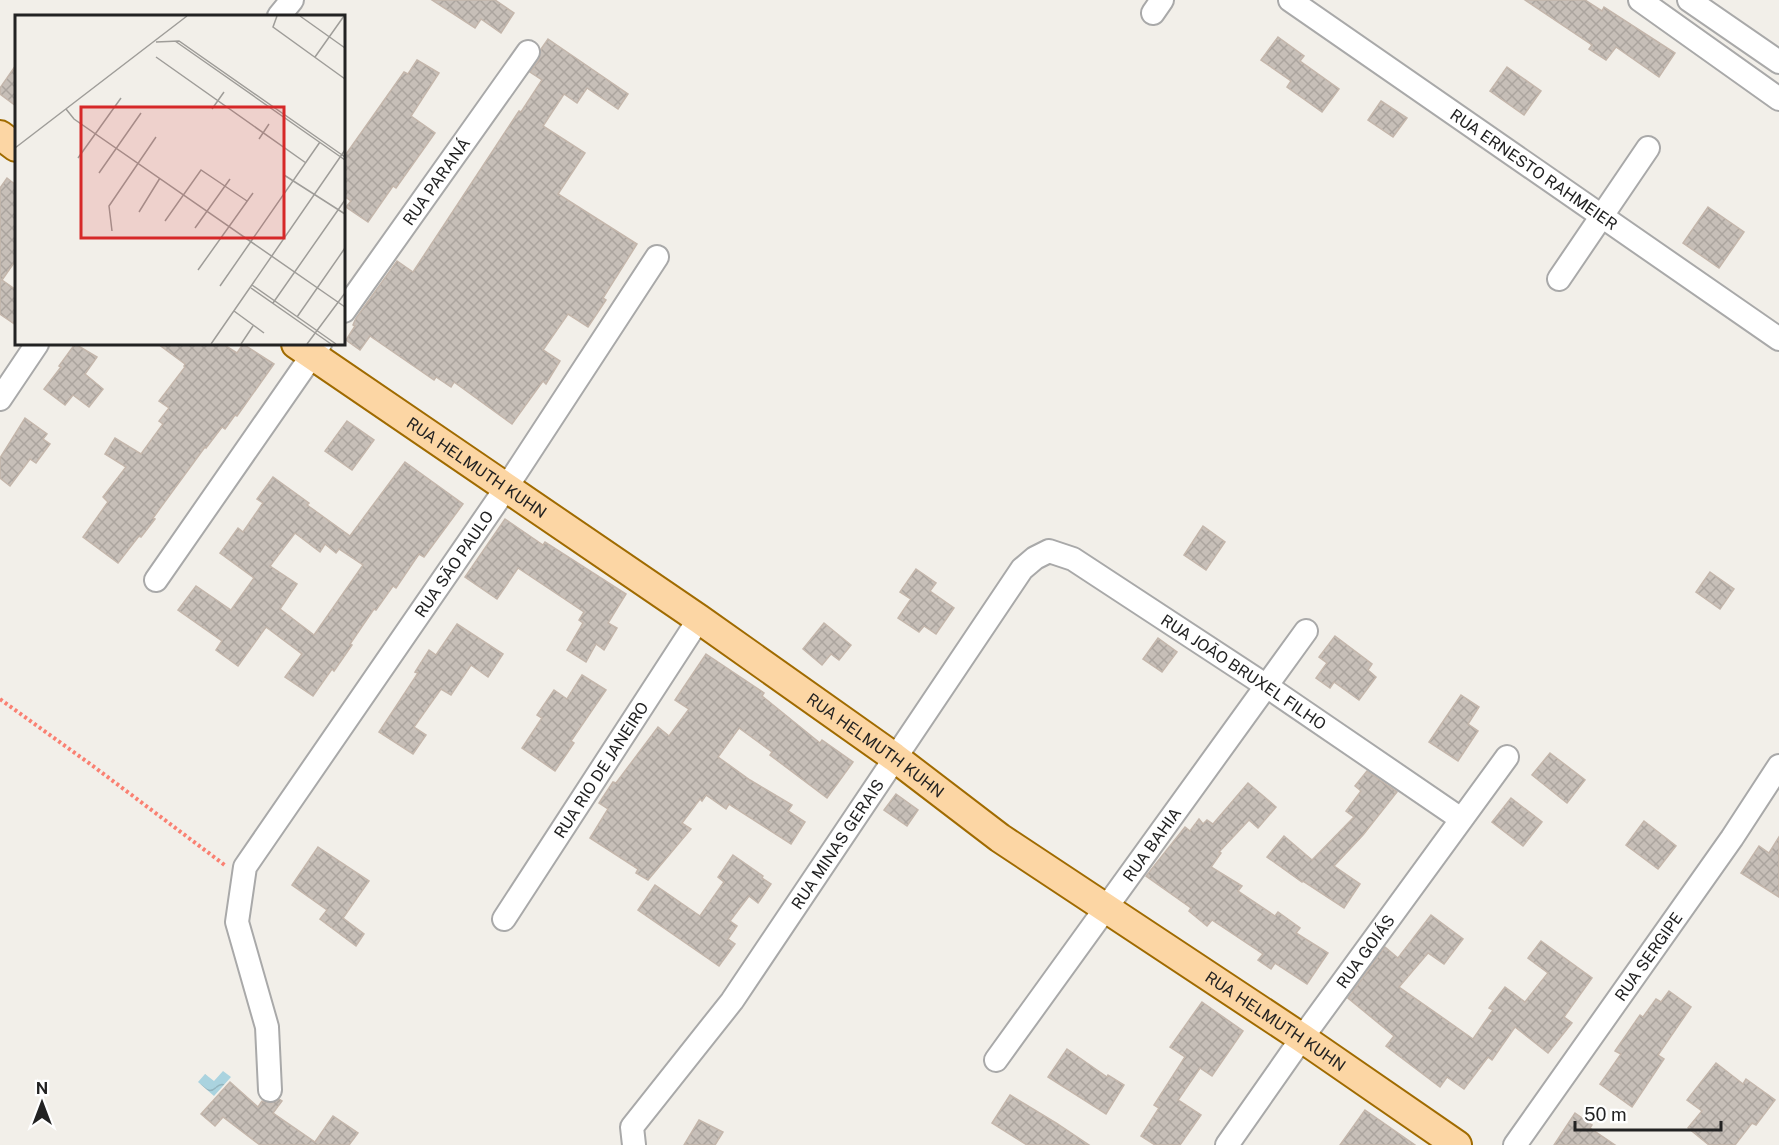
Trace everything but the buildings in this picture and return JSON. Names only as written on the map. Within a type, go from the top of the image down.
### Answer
[{"type":"main road","points":[[0,135],[15,146]]},
{"type":"main road","name":"RUA HELMUTH KUHN","points":[[310,347],[506,488],[699,619],[894,757],[1000,838],[1302,1038],[1457,1145]]},
{"type":"street","points":[[280,15],[292,0]]},
{"type":"street","name":"RUA ERNESTO RAHMEIER","points":[[1290,0],[1779,339]]},
{"type":"street","points":[[1640,0],[1779,99]]},
{"type":"street","points":[[1689,0],[1779,62]]},
{"type":"street","points":[[1710,50],[1728,27]]},
{"type":"street","name":"RUA PARANÁ","points":[[345,310],[528,52]]},
{"type":"street","points":[[1560,279],[1648,148]]},
{"type":"street","name":"RUA SÃO PAULO","points":[[244,873],[506,488],[657,257]]},
{"type":"street","points":[[0,399],[36,345]]},
{"type":"street","points":[[156,580],[310,347]]},
{"type":"street","name":"RUA JOÃO BRUXEL FILHO","points":[[1022,569],[1035,558],[1049,551],[1073,559],[1265,685],[1461,819]]},
{"type":"street","name":"RUA MINAS GERAIS","points":[[634,1145],[632,1126],[732,1001],[1022,569]]},
{"type":"street","name":"RUA RIO DE JANEIRO","points":[[504,920],[699,619]]},
{"type":"street","name":"RUA BAHIA","points":[[996,1060],[1306,631]]},
{"type":"street","name":"RUA GOIÁS","points":[[1227,1145],[1507,757]]},
{"type":"street","name":"RUA SERGIPE","points":[[1515,1145],[1732,838],[1779,766]]},
{"type":"street","points":[[244,873],[237,922],[267,1027],[270,1090]]},
{"type":"path","points":[[0,699],[244,873]]},
{"type":"water","points":[[223,1071],[231,1077],[214,1096],[198,1082],[205,1074],[214,1081]]}]
